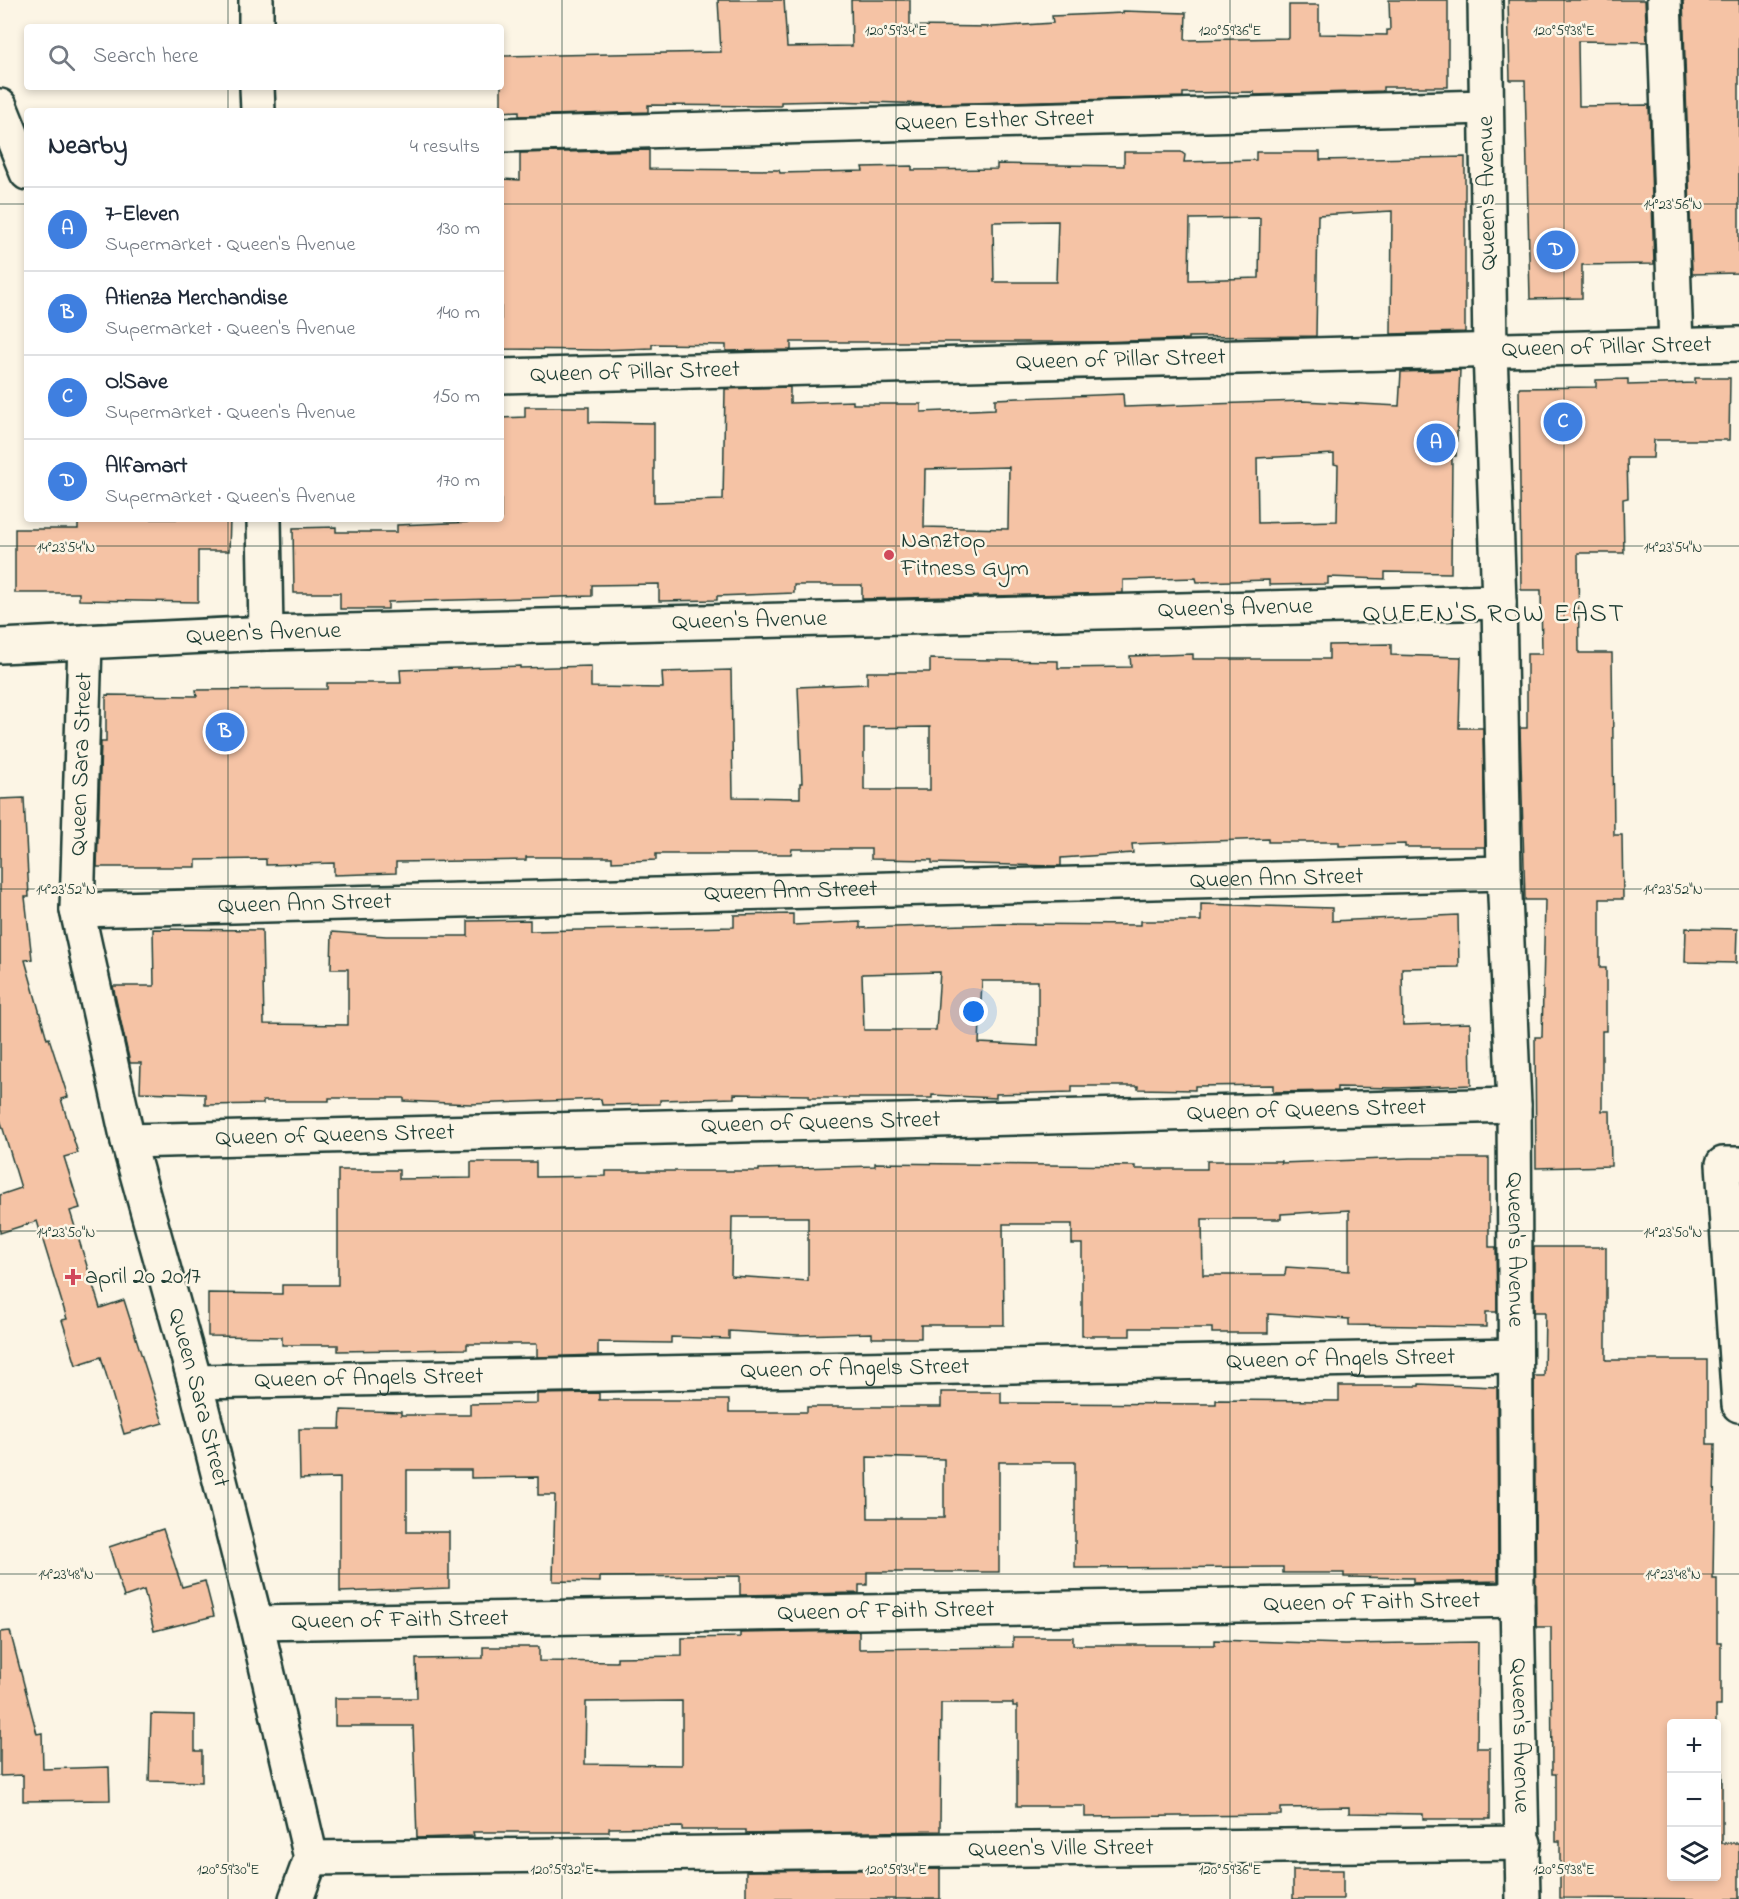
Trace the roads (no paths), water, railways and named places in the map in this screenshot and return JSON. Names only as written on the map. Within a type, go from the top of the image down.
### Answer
[{"type":"street","points":[[256,0],[256,24]]},
{"type":"street","name":"Queen's Avenue","points":[[1485,0],[1490,351],[1500,602],[1504,873],[1514,1105],[1517,1600],[1524,1843],[1523,1899]]},
{"type":"street","points":[[1664,0],[1676,345]]},
{"type":"street","points":[[257,90],[258,108]]},
{"type":"street","points":[[0,106],[24,166]]},
{"type":"street","name":"Queen Esther Street","points":[[504,135],[1486,107]]},
{"type":"street","name":"Queen of Pillar Street","points":[[504,376],[1739,344]]},
{"type":"street","points":[[264,522],[266,633]]},
{"type":"street","name":"Queen's Avenue","points":[[0,646],[266,633],[1500,602]]},
{"type":"street","name":"Queen Sara Street","points":[[85,642],[77,910],[128,1141],[195,1382],[256,1623],[311,1858]]},
{"type":"street","name":"Queen Ann Street","points":[[77,910],[1504,873]]},
{"type":"street","name":"Queen of Queens Street","points":[[128,1141],[1514,1105]]},
{"type":"street","points":[[1731,1164],[1739,1405]]},
{"type":"street","name":"Queen of Angels Street","points":[[195,1382],[1515,1356]]},
{"type":"street","name":"Queen of Faith Street","points":[[256,1623],[1517,1600]]},
{"type":"street","name":"Queen's Ville Street","points":[[311,1858],[1524,1843]]},
{"type":"street","points":[[296,1899],[311,1858]]},
{"type":"place","name":"Alfamart","points":[[1556,250]]},
{"type":"place","name":"O!Save","points":[[1563,422]]},
{"type":"place","name":"7-Eleven","points":[[1436,443]]},
{"type":"place","name":"Nanztop Fitness Gym","points":[[889,555]]},
{"type":"place","name":"Atienza Merchandise","points":[[225,732]]},
{"type":"place","name":"april 20 2017","points":[[73,1277]]},
{"type":"district","name":"QUEEN'S ROW EAST","points":[[1494,614]]}]
